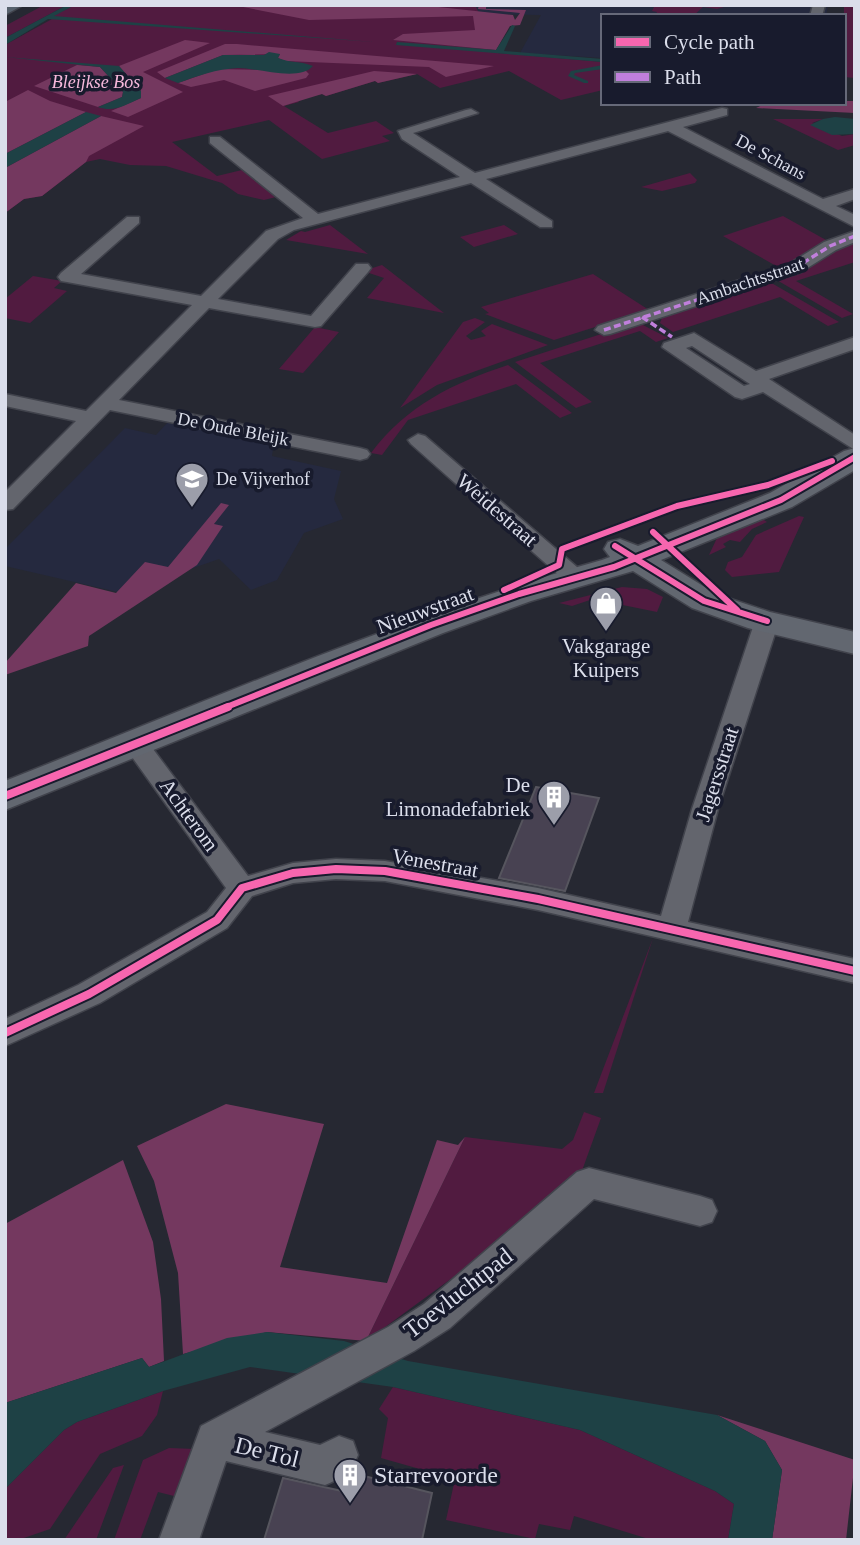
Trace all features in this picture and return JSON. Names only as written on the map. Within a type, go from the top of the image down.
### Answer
[{"type":"highway","points":[[5,10],[14,5]]},
{"type":"street","points":[[5,504],[272,235],[313,218],[722,112]]},
{"type":"street","points":[[471,113],[405,131],[407,136],[545,223]]},
{"type":"street","name":"De Schans","points":[[670,126],[855,222]]},
{"type":"street","points":[[215,140],[313,218]]},
{"type":"street","points":[[821,205],[855,194]]},
{"type":"street","points":[[133,220],[67,277],[315,322],[362,268]]},
{"type":"street","name":"Ambachtsstraat","points":[[604,330],[795,268],[855,236]]},
{"type":"street","name":"Ambachtsstraat","points":[[642,317],[682,343]]},
{"type":"street","name":"Ambachtsstraat","points":[[855,344],[760,382],[742,393],[671,347],[694,339],[760,382],[855,444]]},
{"type":"street","name":"Ambachtsstraat","points":[[705,391],[727,383]]},
{"type":"street","points":[[5,400],[90,418]]},
{"type":"street","name":"De Oude Bleijk","points":[[105,403],[360,454]]},
{"type":"street","name":"Weidestraat","points":[[418,440],[568,572]]},
{"type":"street","name":"Nieuwstraat","points":[[5,796],[431,625],[661,539],[822,463],[855,457]]},
{"type":"street","points":[[661,539],[752,615]]},
{"type":"street","points":[[624,553],[704,601],[855,643]]},
{"type":"street","name":"Jagersstraat","points":[[672,928],[752,615]]},
{"type":"street","name":"Achterom","points":[[135,743],[242,888]]},
{"type":"street","name":"Venestraat","points":[[242,888],[293,873],[385,871],[672,928],[855,971]]},
{"type":"street","points":[[5,1033],[89,994],[217,920],[242,888]]},
{"type":"street","name":"Toevluchtpad","points":[[214,1439],[401,1339],[437,1316],[589,1183],[700,1211]]},
{"type":"street","name":"De Tol","points":[[179,1540],[214,1439],[325,1466],[339,1455]]},
{"type":"shaded area","points":[[67,5],[75,5],[54,16],[374,42],[48,19],[5,45],[5,38]]},
{"type":"shaded area","points":[[475,5],[828,5],[826,14],[601,14],[601,58],[520,53],[541,15],[474,14]]},
{"type":"shaded area","points":[[512,25],[515,26],[504,51],[601,59],[601,62],[396,45],[397,42],[496,50]]},
{"type":"shaded area","points":[[269,52],[280,54],[278,58],[282,60],[313,66],[307,71],[288,74],[230,69],[207,73],[178,83],[165,78],[223,55],[264,55]]},
{"type":"shaded area","points":[[5,57],[119,66],[141,91],[141,98],[125,106],[104,109],[98,107],[122,97],[123,92],[100,67]]},
{"type":"shaded area","points":[[86,112],[101,116],[5,168],[5,154]]},
{"type":"shaded area","points":[[823,119],[855,119],[855,134],[832,135],[810,125]]},
{"type":"shaded area","name":"De Vijverhof","points":[[169,421],[274,443],[272,456],[341,471],[334,499],[343,519],[304,533],[277,580],[251,590],[219,559],[122,593],[5,566],[5,549],[125,428],[156,435]]},
{"type":"shaded area","points":[[267,1332],[344,1341],[408,1361],[717,1415],[765,1441],[782,1470],[772,1540],[728,1540],[734,1504],[715,1491],[580,1430],[393,1387],[250,1367],[163,1391],[77,1422],[64,1430],[5,1489],[5,1403],[142,1358],[149,1367],[227,1338]]},
{"type":"green space","points":[[44,5],[67,5],[5,38],[5,26]]},
{"type":"green space","name":"Bleijkse Bos","points":[[75,5],[475,5],[498,53],[601,62],[601,90],[561,100],[509,71],[440,88],[417,74],[378,83],[375,81],[326,96],[322,94],[297,100],[299,102],[284,106],[328,133],[376,121],[394,133],[382,136],[390,141],[322,159],[269,120],[172,142],[217,176],[242,170],[276,197],[264,200],[238,194],[222,183],[166,166],[130,165],[100,159],[86,162],[42,196],[24,199],[5,213],[5,45],[52,19],[52,16]]},
{"type":"green space","points":[[233,5],[420,5],[513,15],[515,20],[520,13],[478,9],[479,5],[486,5],[486,9],[526,10],[520,25],[510,26],[496,50],[393,40],[403,34],[475,30],[473,16],[309,20]]},
{"type":"green space","points":[[731,5],[717,9],[703,7],[695,14],[656,14],[657,12],[652,11],[654,7]]},
{"type":"green space","points":[[844,5],[855,5],[855,78],[846,77]]},
{"type":"green space","points":[[185,40],[210,43],[143,72],[183,92],[128,117],[111,111],[141,98],[141,91],[119,66]]},
{"type":"green space","points":[[225,44],[494,66],[446,77],[429,67],[285,61],[278,58],[280,54],[223,55],[165,78],[157,72]]},
{"type":"green space","points":[[77,65],[100,67],[123,92],[122,97],[98,107],[34,86]]},
{"type":"green space","points":[[218,69],[306,71],[309,74],[306,78],[255,91],[224,80],[191,87],[178,83]]},
{"type":"green space","points":[[374,71],[417,74],[378,83],[375,81],[283,106],[268,96]]},
{"type":"green space","points":[[28,90],[50,101],[86,112],[5,154],[5,102]]},
{"type":"green space","points":[[846,101],[855,101],[855,113],[756,108],[763,105],[846,105]]},
{"type":"green space","points":[[101,116],[144,126],[89,156],[86,162],[42,196],[24,199],[5,213],[5,168]]},
{"type":"green space","points":[[773,119],[823,119],[812,123],[842,136],[855,134],[855,145],[838,150]]},
{"type":"green space","points":[[690,173],[697,180],[695,183],[662,191],[641,187]]},
{"type":"green space","points":[[783,216],[826,240],[802,258],[778,267],[723,236]]},
{"type":"green space","points":[[330,225],[368,254],[286,240],[301,231]]},
{"type":"green space","points":[[504,225],[518,234],[474,247],[460,237]]},
{"type":"green space","points":[[855,240],[855,262],[796,281],[853,314],[842,318],[775,279]]},
{"type":"green space","points":[[382,265],[444,313],[367,298],[384,278],[363,271]]},
{"type":"green space","points":[[593,274],[649,310],[554,340],[485,314],[489,313],[481,307]]},
{"type":"green space","points":[[33,276],[62,281],[54,288],[67,291],[30,323],[5,318],[5,299]]},
{"type":"green space","points":[[768,281],[839,322],[828,326],[780,297],[673,332],[660,323],[663,315]]},
{"type":"green space","points":[[475,318],[485,322],[466,336],[471,340],[486,336],[481,331],[492,324],[548,345],[437,385],[400,408],[463,322]]},
{"type":"green space","points":[[641,324],[668,338],[656,342],[640,331],[540,363],[592,402],[576,408],[515,362],[629,325]]},
{"type":"green space","points":[[315,327],[339,332],[303,373],[279,369]]},
{"type":"green space","points":[[508,365],[572,413],[560,418],[516,384],[408,420],[382,455],[371,453],[399,422],[432,398],[468,380]]},
{"type":"green space","points":[[221,503],[229,505],[214,524],[223,526],[197,565],[89,636],[88,646],[5,675],[5,663],[76,583],[116,593],[145,562],[168,567]]},
{"type":"green space","points":[[799,516],[804,517],[779,572],[732,577],[725,570],[728,562],[742,557],[756,535]]},
{"type":"green space","points":[[761,518],[767,522],[752,529],[740,542],[730,540],[723,544],[726,547],[709,555],[717,538]]},
{"type":"green space","points":[[622,587],[647,589],[663,597],[657,612],[593,599],[572,606],[559,603]]},
{"type":"green space","points":[[653,938],[603,1093],[594,1093]]},
{"type":"green space","points":[[226,1104],[324,1124],[280,1267],[387,1283],[437,1140],[458,1145],[465,1137],[366,1341],[267,1332],[183,1354],[178,1273],[154,1181],[137,1146]]},
{"type":"green space","points":[[584,1112],[601,1118],[579,1179],[563,1197],[366,1341],[465,1137],[562,1149],[573,1140]]},
{"type":"green space","points":[[123,1160],[153,1242],[161,1299],[164,1361],[149,1367],[142,1358],[5,1403],[5,1224]]},
{"type":"green space","points":[[393,1387],[580,1430],[715,1491],[734,1504],[728,1540],[652,1540],[574,1516],[570,1530],[539,1524],[535,1539],[446,1520],[455,1479],[381,1458],[388,1418],[379,1409]]},
{"type":"green space","points":[[163,1391],[157,1415],[142,1436],[100,1454],[50,1529],[18,1540],[5,1540],[5,1489],[64,1430],[77,1422]]},
{"type":"green space","points":[[717,1415],[855,1460],[846,1540],[772,1540],[782,1470],[765,1441]]},
{"type":"green space","points":[[169,1448],[196,1449],[178,1497],[158,1492],[140,1540],[114,1540],[143,1460]]},
{"type":"green space","points":[[124,1465],[96,1540],[64,1540],[113,1468]]},
{"type":"building","name":"De Limonadefabriek","points":[[536,787],[599,798],[565,891],[499,878]]},
{"type":"building","name":"Starrevoorde","points":[[356,1474],[432,1493],[422,1540],[264,1540],[283,1478],[351,1493]]},
{"type":"waterway","points":[[586,82],[571,76],[573,72],[601,67]]},
{"type":"marked path","points":[[604,330],[795,268],[830,246],[855,236]]},
{"type":"marked path","points":[[642,317],[672,337]]},
{"type":"cycle path","points":[[5,796],[431,625],[519,594],[614,567],[781,500],[855,457]]},
{"type":"cycle path","points":[[504,590],[559,565],[562,549],[677,506],[768,485],[832,461]]},
{"type":"cycle path","points":[[653,532],[737,610]]},
{"type":"cycle path","points":[[615,546],[704,601],[767,621]]},
{"type":"cycle path","points":[[5,1033],[89,994],[217,920],[242,888],[293,873],[336,869],[385,871],[538,899],[855,971]]},
{"type":"place","name":"De Vijverhof","points":[[192,509]]},
{"type":"place","name":"Vakgarage Kuipers","points":[[606,633]]},
{"type":"place","name":"De Limonadefabriek","points":[[554,827]]},
{"type":"place","name":"Starrevoorde","points":[[350,1505]]}]
